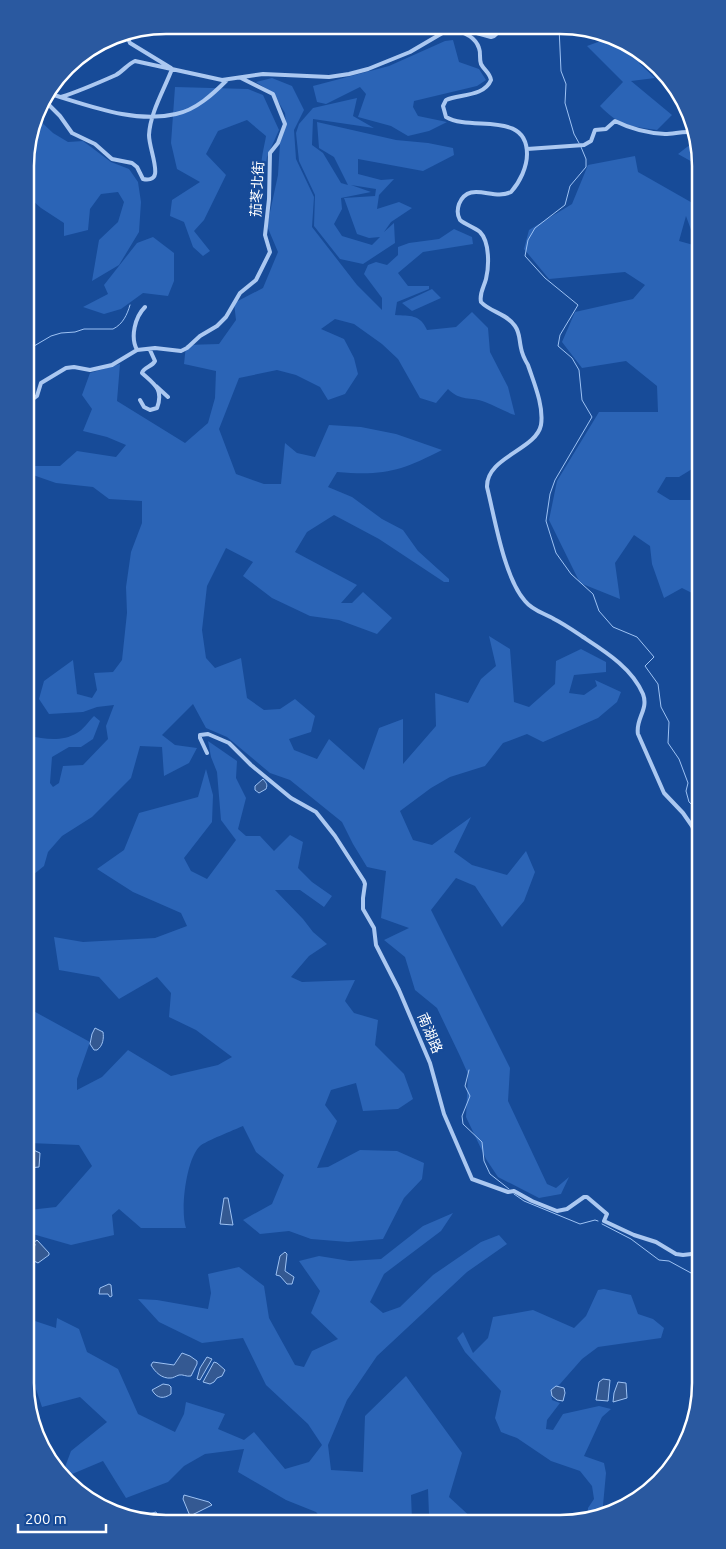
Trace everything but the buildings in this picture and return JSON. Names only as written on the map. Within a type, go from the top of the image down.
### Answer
[{"type":"street","points":[[61,97],[88,88],[117,74],[135,61],[227,80],[263,74],[317,77],[349,74],[410,52],[442,34]]},
{"type":"street","points":[[466,34],[475,40],[479,46],[481,65],[490,74],[491,80],[489,85],[479,91],[446,100],[443,106],[446,117],[462,123],[497,124],[512,129],[522,134],[527,149],[524,170],[511,192],[499,196],[486,193],[469,193],[463,197],[458,211],[460,220],[480,232],[484,238],[487,273],[480,297],[481,302],[507,318],[519,331],[521,348],[534,382],[541,415],[541,426],[536,435],[505,459],[488,479],[488,487],[506,566],[524,600],[535,610],[556,619],[610,655],[635,681],[642,692],[645,703],[644,711],[637,724],[638,734],[664,792],[686,816],[692,826]]},
{"type":"street","points":[[480,34],[491,37],[496,34]]},
{"type":"street","points":[[128,39],[130,43],[172,69]]},
{"type":"street","points":[[49,105],[72,132],[95,144],[112,159],[132,163],[137,167],[144,180],[153,178],[155,173],[149,136],[152,118],[172,69]]},
{"type":"street","name":"茄苳北街","points":[[136,350],[161,348],[181,351],[187,348],[226,317],[240,293],[256,280],[270,252],[265,235],[269,199],[270,153],[278,143],[284,128],[284,120],[274,94],[241,78]]},
{"type":"street","points":[[54,95],[112,112],[152,118],[178,114],[197,105],[227,80]]},
{"type":"street","points":[[527,149],[584,145],[591,141],[595,130],[606,129],[615,121],[632,129],[665,134],[688,131]]},
{"type":"street","points":[[34,398],[37,396],[41,383],[66,368],[74,367],[90,370],[112,365],[136,350],[134,346],[134,328],[141,310],[145,306]]},
{"type":"street","points":[[150,350],[156,361],[143,370],[142,373],[168,397]]},
{"type":"street","points":[[140,400],[146,409],[155,410],[159,400],[156,386]]},
{"type":"street","name":"南湖路","points":[[207,753],[200,735],[214,736],[230,744],[251,765],[291,798],[316,812],[335,836],[364,881],[363,909],[374,928],[379,952],[399,990],[430,1063],[444,1114],[472,1179],[508,1192],[514,1191],[532,1201],[557,1210],[567,1209],[587,1197],[607,1214],[604,1220],[634,1235],[656,1242],[676,1254],[692,1254]]},
{"type":"shaded area","points":[[453,40],[459,62],[479,69],[486,80],[477,86],[414,101],[413,107],[418,116],[447,122],[429,131],[408,136],[391,126],[358,117],[366,94],[360,87],[326,104],[317,102],[313,86],[389,66],[445,41]]},
{"type":"shaded area","points":[[602,41],[619,47],[641,61],[639,63],[655,78],[631,81],[672,115],[657,130],[626,124],[613,118],[600,106],[623,82],[587,46]]},
{"type":"shaded area","points":[[272,78],[292,86],[304,110],[294,130],[296,159],[314,197],[312,227],[357,285],[382,310],[382,298],[364,274],[368,265],[376,262],[387,265],[398,255],[398,247],[409,243],[439,239],[454,229],[472,237],[473,244],[423,252],[398,273],[408,286],[429,286],[429,289],[397,302],[395,315],[418,318],[427,330],[456,327],[472,312],[488,328],[490,352],[508,387],[515,415],[480,400],[457,396],[448,389],[436,403],[420,398],[398,359],[382,344],[354,324],[335,319],[321,329],[344,339],[354,358],[358,374],[345,394],[328,400],[320,387],[296,375],[277,370],[239,378],[219,429],[236,474],[264,484],[281,484],[285,443],[297,453],[315,457],[329,425],[361,427],[396,434],[442,450],[415,463],[392,470],[367,473],[337,472],[328,487],[352,497],[382,519],[403,530],[418,551],[449,579],[449,582],[444,582],[379,539],[334,515],[307,532],[295,552],[357,585],[341,603],[352,603],[363,592],[392,618],[377,634],[339,620],[310,616],[272,598],[243,576],[253,562],[226,548],[207,586],[202,630],[206,658],[215,668],[241,658],[247,698],[264,710],[280,709],[295,699],[315,716],[311,732],[289,739],[294,750],[317,759],[329,739],[364,770],[379,728],[403,719],[403,764],[436,726],[435,693],[468,703],[481,679],[496,666],[489,636],[510,649],[514,702],[529,707],[555,684],[556,661],[581,649],[606,662],[606,672],[574,675],[569,693],[584,695],[597,686],[595,680],[621,692],[617,702],[598,718],[543,742],[527,734],[503,743],[485,766],[450,777],[431,788],[400,811],[413,840],[432,845],[471,817],[454,852],[472,865],[507,875],[526,851],[535,872],[524,901],[502,927],[475,886],[456,878],[431,910],[510,1068],[508,1101],[547,1184],[556,1188],[569,1177],[561,1194],[539,1198],[498,1177],[486,1159],[466,1117],[468,1074],[460,1056],[437,1008],[415,990],[405,957],[384,940],[409,928],[381,918],[386,871],[367,867],[342,822],[290,780],[270,773],[227,737],[206,728],[193,704],[162,735],[175,745],[197,748],[189,763],[164,776],[162,747],[140,746],[131,778],[92,817],[62,836],[48,852],[44,866],[34,874],[34,737],[47,739],[65,738],[79,732],[94,716],[100,721],[93,739],[81,747],[69,747],[52,757],[50,783],[53,787],[59,783],[63,766],[83,765],[108,739],[106,726],[114,705],[97,707],[83,712],[49,714],[39,699],[44,681],[73,660],[77,694],[92,698],[97,690],[94,673],[113,672],[122,660],[127,613],[126,587],[131,552],[142,523],[142,501],[109,499],[93,487],[56,483],[34,475],[34,466],[60,466],[77,451],[116,457],[126,445],[107,437],[83,431],[92,409],[82,395],[90,373],[120,364],[117,401],[185,443],[208,423],[215,398],[216,371],[184,364],[186,345],[219,344],[236,320],[234,303],[263,288],[278,252],[267,226],[278,175],[280,143],[286,125],[285,113],[273,93],[256,82]]},
{"type":"shaded area","points":[[175,87],[248,89],[263,95],[279,130],[267,157],[264,178],[261,163],[266,136],[247,120],[218,131],[206,154],[226,175],[204,220],[194,231],[210,251],[203,256],[193,247],[184,222],[170,216],[172,200],[200,182],[177,169],[171,143]]},
{"type":"shaded area","points":[[357,98],[353,116],[374,128],[313,119],[312,145],[323,153],[341,183],[348,185],[334,157],[319,148],[317,122],[396,140],[453,148],[454,155],[423,171],[358,159],[358,174],[381,180],[394,179],[379,195],[377,209],[399,202],[412,208],[391,222],[384,232],[394,223],[395,243],[363,264],[340,259],[314,226],[315,195],[299,161],[296,133],[299,124],[313,108]],"holes":[[[351,185],[376,189],[375,196],[344,198],[357,234],[369,238],[380,237],[372,245],[342,236],[334,224],[342,209],[341,198],[371,192]]]},
{"type":"shaded area","points":[[41,122],[53,133],[68,142],[83,141],[111,162],[129,169],[138,182],[141,202],[139,232],[119,265],[92,281],[99,240],[118,222],[124,202],[118,192],[101,194],[90,209],[88,230],[64,236],[64,223],[34,202],[34,157],[36,140]]},
{"type":"shaded area","points":[[690,144],[692,162],[678,154]]},
{"type":"shaded area","points":[[635,156],[638,172],[692,203],[692,232],[686,216],[679,241],[692,245],[692,469],[679,477],[666,477],[657,492],[670,500],[692,500],[692,593],[682,588],[664,598],[652,564],[650,546],[634,535],[615,563],[620,599],[580,583],[549,520],[557,481],[599,412],[658,412],[657,386],[626,361],[582,368],[562,342],[575,312],[633,299],[645,285],[625,272],[549,279],[524,249],[529,230],[572,204],[588,165]]},
{"type":"shaded area","points":[[153,237],[174,253],[174,281],[168,296],[143,293],[121,309],[104,314],[83,307],[108,294],[104,285],[137,243]]},
{"type":"shaded area","points":[[432,289],[441,298],[412,311],[402,303]]},
{"type":"shaded area","points":[[208,741],[237,761],[236,778],[246,798],[238,829],[246,836],[260,836],[274,851],[290,835],[303,842],[298,868],[312,882],[332,896],[324,907],[300,890],[275,890],[313,932],[327,944],[309,956],[291,977],[302,982],[355,980],[345,1001],[354,1013],[378,1020],[375,1045],[404,1074],[413,1099],[398,1109],[363,1111],[356,1083],[331,1090],[325,1105],[337,1121],[317,1168],[328,1167],[360,1150],[397,1151],[424,1163],[422,1179],[404,1198],[383,1239],[348,1242],[311,1239],[289,1231],[260,1234],[243,1220],[272,1204],[284,1175],[256,1152],[243,1126],[203,1144],[195,1153],[188,1173],[184,1198],[186,1228],[141,1228],[119,1209],[112,1215],[114,1235],[71,1245],[34,1234],[34,1209],[56,1207],[92,1166],[79,1145],[34,1143],[34,1011],[90,1042],[77,1079],[77,1090],[102,1077],[128,1050],[171,1076],[218,1065],[232,1057],[196,1030],[169,1017],[171,993],[157,977],[119,999],[99,977],[59,970],[54,937],[83,942],[155,938],[187,926],[181,913],[133,892],[97,869],[124,850],[139,813],[198,797],[206,769],[213,795],[212,822],[184,858],[191,871],[207,879],[236,840],[221,820],[217,772],[211,757]]},
{"type":"shaded area","points":[[263,779],[267,787],[259,793],[255,790],[255,786]]},
{"type":"shaded area","points":[[95,1028],[103,1032],[102,1044],[97,1050],[94,1050],[90,1044]]},
{"type":"shaded area","points":[[34,1150],[40,1153],[39,1167],[34,1168]]},
{"type":"shaded area","points":[[224,1198],[228,1198],[233,1225],[220,1224]]},
{"type":"shaded area","points":[[453,1213],[441,1231],[384,1274],[370,1302],[383,1313],[400,1307],[433,1275],[481,1242],[499,1235],[507,1244],[467,1272],[377,1356],[347,1400],[328,1445],[331,1470],[363,1472],[365,1416],[406,1376],[462,1453],[449,1497],[469,1515],[429,1515],[428,1489],[411,1495],[412,1515],[319,1515],[316,1512],[286,1500],[238,1472],[244,1449],[205,1454],[184,1466],[168,1482],[126,1498],[103,1461],[70,1475],[64,1467],[71,1451],[107,1422],[80,1397],[42,1407],[34,1383],[34,1321],[56,1328],[57,1318],[79,1329],[87,1352],[118,1369],[138,1414],[175,1432],[184,1414],[186,1402],[225,1414],[218,1429],[244,1440],[254,1432],[285,1469],[309,1462],[322,1445],[308,1424],[266,1385],[243,1338],[202,1343],[159,1322],[138,1299],[157,1300],[208,1309],[211,1293],[208,1274],[239,1267],[264,1286],[269,1318],[295,1365],[304,1367],[312,1351],[338,1339],[311,1313],[320,1291],[299,1261],[319,1256],[350,1261],[381,1259],[423,1226]]},
{"type":"shaded area","points":[[37,1240],[49,1253],[38,1263],[34,1261],[34,1242]]},
{"type":"shaded area","points":[[285,1252],[287,1254],[285,1271],[294,1277],[292,1284],[287,1284],[280,1276],[276,1275],[280,1256]]},
{"type":"shaded area","points":[[111,1285],[112,1296],[99,1294],[100,1288]]},
{"type":"shaded area","points":[[604,1289],[631,1295],[638,1314],[653,1319],[664,1328],[661,1338],[598,1347],[582,1359],[551,1392],[552,1400],[560,1403],[547,1420],[546,1429],[553,1430],[563,1414],[599,1406],[611,1409],[602,1417],[584,1456],[604,1463],[606,1473],[603,1508],[588,1512],[588,1508],[594,1499],[592,1486],[580,1471],[551,1461],[517,1438],[501,1432],[495,1418],[501,1391],[465,1352],[457,1338],[463,1332],[473,1353],[488,1338],[493,1317],[533,1310],[574,1328],[586,1316],[598,1290]]},
{"type":"shaded area","points":[[182,1353],[197,1361],[191,1376],[180,1375],[168,1378],[162,1376],[151,1365],[153,1362],[174,1365]]},
{"type":"shaded area","points":[[207,1357],[212,1359],[200,1380],[197,1379],[200,1368]]},
{"type":"shaded area","points":[[214,1362],[225,1370],[222,1376],[210,1384],[203,1382]]},
{"type":"shaded area","points":[[603,1379],[610,1380],[608,1401],[596,1400],[599,1382]]},
{"type":"shaded area","points":[[618,1382],[626,1383],[627,1398],[613,1402],[614,1393]]},
{"type":"shaded area","points":[[163,1384],[171,1387],[171,1394],[166,1397],[156,1395],[152,1390]]},
{"type":"shaded area","points":[[556,1386],[564,1388],[563,1401],[557,1400],[552,1396],[551,1390]]},
{"type":"shaded area","points":[[184,1495],[209,1502],[212,1505],[190,1515],[183,1499]]},
{"type":"waterway","points":[[559,34],[561,71],[566,84],[565,103],[574,134],[579,143]]},
{"type":"waterway","points":[[581,147],[586,159],[586,167],[570,186],[565,205],[535,228],[528,240],[525,256],[545,278],[578,305],[560,335],[558,346],[572,358],[579,370],[582,400],[592,417],[555,480],[550,494],[546,521],[556,553],[571,574],[593,594],[599,611],[613,627],[637,637],[654,657],[645,666],[658,684],[661,707],[669,722],[668,743],[679,759],[688,783],[686,791],[689,802],[692,805]]},
{"type":"waterway","points":[[34,346],[51,336],[61,333],[84,329],[113,329],[124,319],[130,305]]},
{"type":"waterway","points":[[469,1070],[465,1086],[470,1096],[462,1116],[463,1124],[482,1142],[484,1161],[490,1174],[509,1189]]},
{"type":"waterway","points":[[514,1194],[524,1201],[580,1224],[598,1221]]},
{"type":"waterway","points":[[602,1224],[631,1239],[659,1260],[669,1261],[692,1273]]}]
